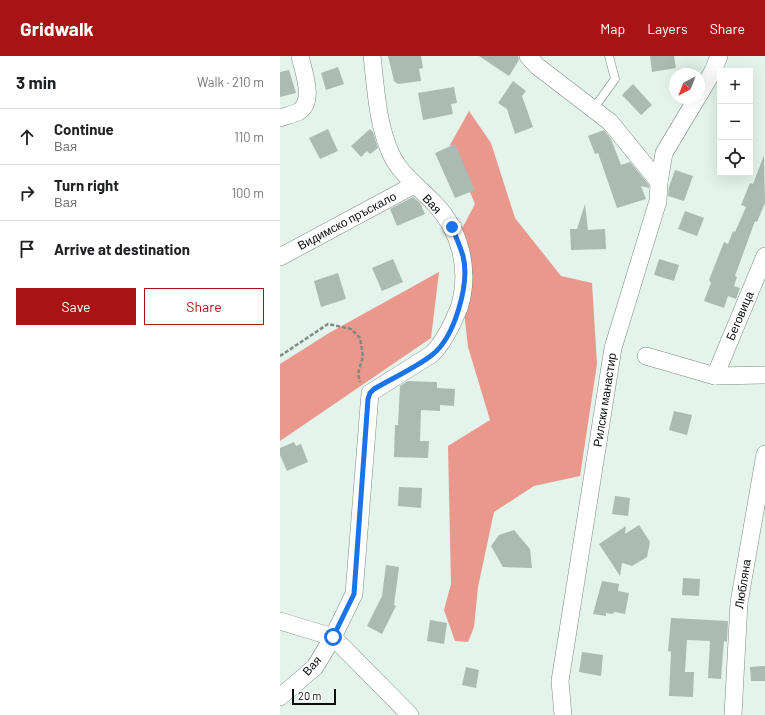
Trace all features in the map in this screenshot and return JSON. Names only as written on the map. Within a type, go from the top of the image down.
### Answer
[{"type":"street","points":[[280,118],[299,111],[304,105],[308,96],[300,56]]},
{"type":"street","name":"Вая","points":[[280,697],[315,667],[333,637],[354,594],[370,393],[436,350],[445,338],[460,305],[464,278],[463,257],[452,227],[435,204],[414,185],[391,155],[381,125],[372,56]]},
{"type":"street","points":[[528,56],[536,66],[594,108],[610,122],[659,182]]},
{"type":"street","points":[[705,85],[719,56]]},
{"type":"street","name":"Рилски манастир","points":[[564,715],[560,681],[613,348],[658,200],[659,182],[664,153],[693,104]]},
{"type":"street","name":"Видимско пръскало","points":[[280,257],[414,185]]},
{"type":"street","name":"Беговица","points":[[715,376],[765,256]]},
{"type":"street","points":[[646,356],[715,376],[765,375]]},
{"type":"street","name":"Любляна","points":[[733,715],[739,603],[765,454]]},
{"type":"street","points":[[280,621],[333,637],[410,715]]},
{"type":"lane","points":[[594,108],[615,79],[609,56]]},
{"type":"path","points":[[280,356],[328,324],[351,328],[360,338],[363,356],[358,374],[361,385],[370,393]]},
{"type":"shaded area","points":[[469,111],[491,143],[515,218],[561,276],[592,283],[597,364],[580,476],[534,486],[494,512],[478,587],[474,627],[468,642],[455,641],[444,610],[451,584],[448,446],[490,420],[468,347],[456,240],[475,204],[450,145]]},
{"type":"shaded area","points":[[439,272],[431,338],[280,441],[280,364],[329,333]]},
{"type":"building","points":[[388,56],[421,56],[423,68],[419,69],[421,81],[398,84],[394,81]]},
{"type":"building","points":[[479,56],[518,56],[519,60],[509,76]]},
{"type":"building","points":[[650,56],[674,56],[676,68],[652,72]]},
{"type":"building","points":[[338,67],[344,84],[326,90],[321,73]]},
{"type":"building","points":[[289,70],[296,93],[280,97],[280,72]]},
{"type":"building","points":[[513,81],[526,91],[522,96],[533,127],[515,134],[507,109],[498,103]]},
{"type":"building","points":[[633,84],[652,105],[641,115],[622,95]]},
{"type":"building","points":[[454,87],[457,103],[451,104],[453,114],[423,120],[418,93]]},
{"type":"building","points":[[328,129],[338,151],[320,159],[309,138]]},
{"type":"building","points":[[370,129],[373,132],[378,148],[370,154],[367,151],[361,157],[351,146]]},
{"type":"building","points":[[604,130],[611,139],[621,165],[630,162],[649,185],[649,188],[641,186],[646,199],[617,208],[598,153],[595,154],[588,136]]},
{"type":"building","points":[[455,144],[475,190],[455,198],[435,153]]},
{"type":"building","points":[[764,155],[765,203],[757,222],[755,221],[735,276],[737,277],[734,286],[740,288],[736,299],[728,296],[724,308],[704,301],[711,283],[709,280],[724,242],[728,244],[746,207],[741,205],[750,183],[753,184]]},
{"type":"building","points":[[675,170],[693,176],[684,201],[668,196],[669,187]]},
{"type":"building","points":[[413,197],[420,203],[425,214],[397,226],[390,209]]},
{"type":"building","points":[[585,204],[588,230],[605,229],[606,249],[571,250],[570,229],[577,229]]},
{"type":"building","points":[[685,211],[704,218],[697,236],[678,229]]},
{"type":"building","points":[[393,259],[403,282],[382,291],[372,268]]},
{"type":"building","points":[[659,259],[679,265],[674,281],[654,275]]},
{"type":"building","points":[[338,273],[346,299],[321,307],[314,281]]},
{"type":"building","points":[[408,381],[437,382],[437,388],[455,389],[454,406],[440,405],[440,411],[421,410],[420,441],[429,441],[428,458],[394,457],[395,425],[398,425],[400,386]]},
{"type":"building","points":[[674,411],[692,415],[687,435],[669,430]]},
{"type":"building","points":[[294,442],[296,446],[301,444],[308,462],[287,471],[280,455],[280,448]]},
{"type":"building","points":[[399,487],[422,488],[421,508],[398,506]]},
{"type":"building","points":[[615,496],[630,498],[628,516],[612,514]]},
{"type":"building","points":[[639,525],[650,542],[647,557],[632,566],[622,563],[620,576],[599,544],[626,526],[625,534]]},
{"type":"building","points":[[514,530],[530,549],[532,568],[503,567],[491,546],[499,535]]},
{"type":"building","points":[[386,565],[399,567],[394,605],[396,606],[382,634],[367,626],[382,596]]},
{"type":"building","points":[[683,578],[700,579],[699,596],[682,595]]},
{"type":"building","points":[[602,581],[619,584],[618,591],[629,593],[625,614],[615,612],[612,614],[606,613],[606,616],[593,614]]},
{"type":"building","points":[[671,618],[728,621],[727,642],[724,641],[721,679],[708,678],[710,641],[687,640],[685,672],[694,672],[693,697],[669,696],[671,652],[668,651]]},
{"type":"building","points":[[430,620],[447,623],[444,644],[427,641]]},
{"type":"building","points":[[582,652],[603,655],[601,676],[579,672]]},
{"type":"building","points":[[765,666],[765,681],[751,681],[750,667]]},
{"type":"building","points":[[466,667],[479,670],[476,688],[462,685]]},
{"type":"route","points":[[333,637],[354,594],[368,399],[370,393],[374,389],[432,354],[441,346],[445,338],[460,305],[464,278],[463,257],[452,227]]}]
